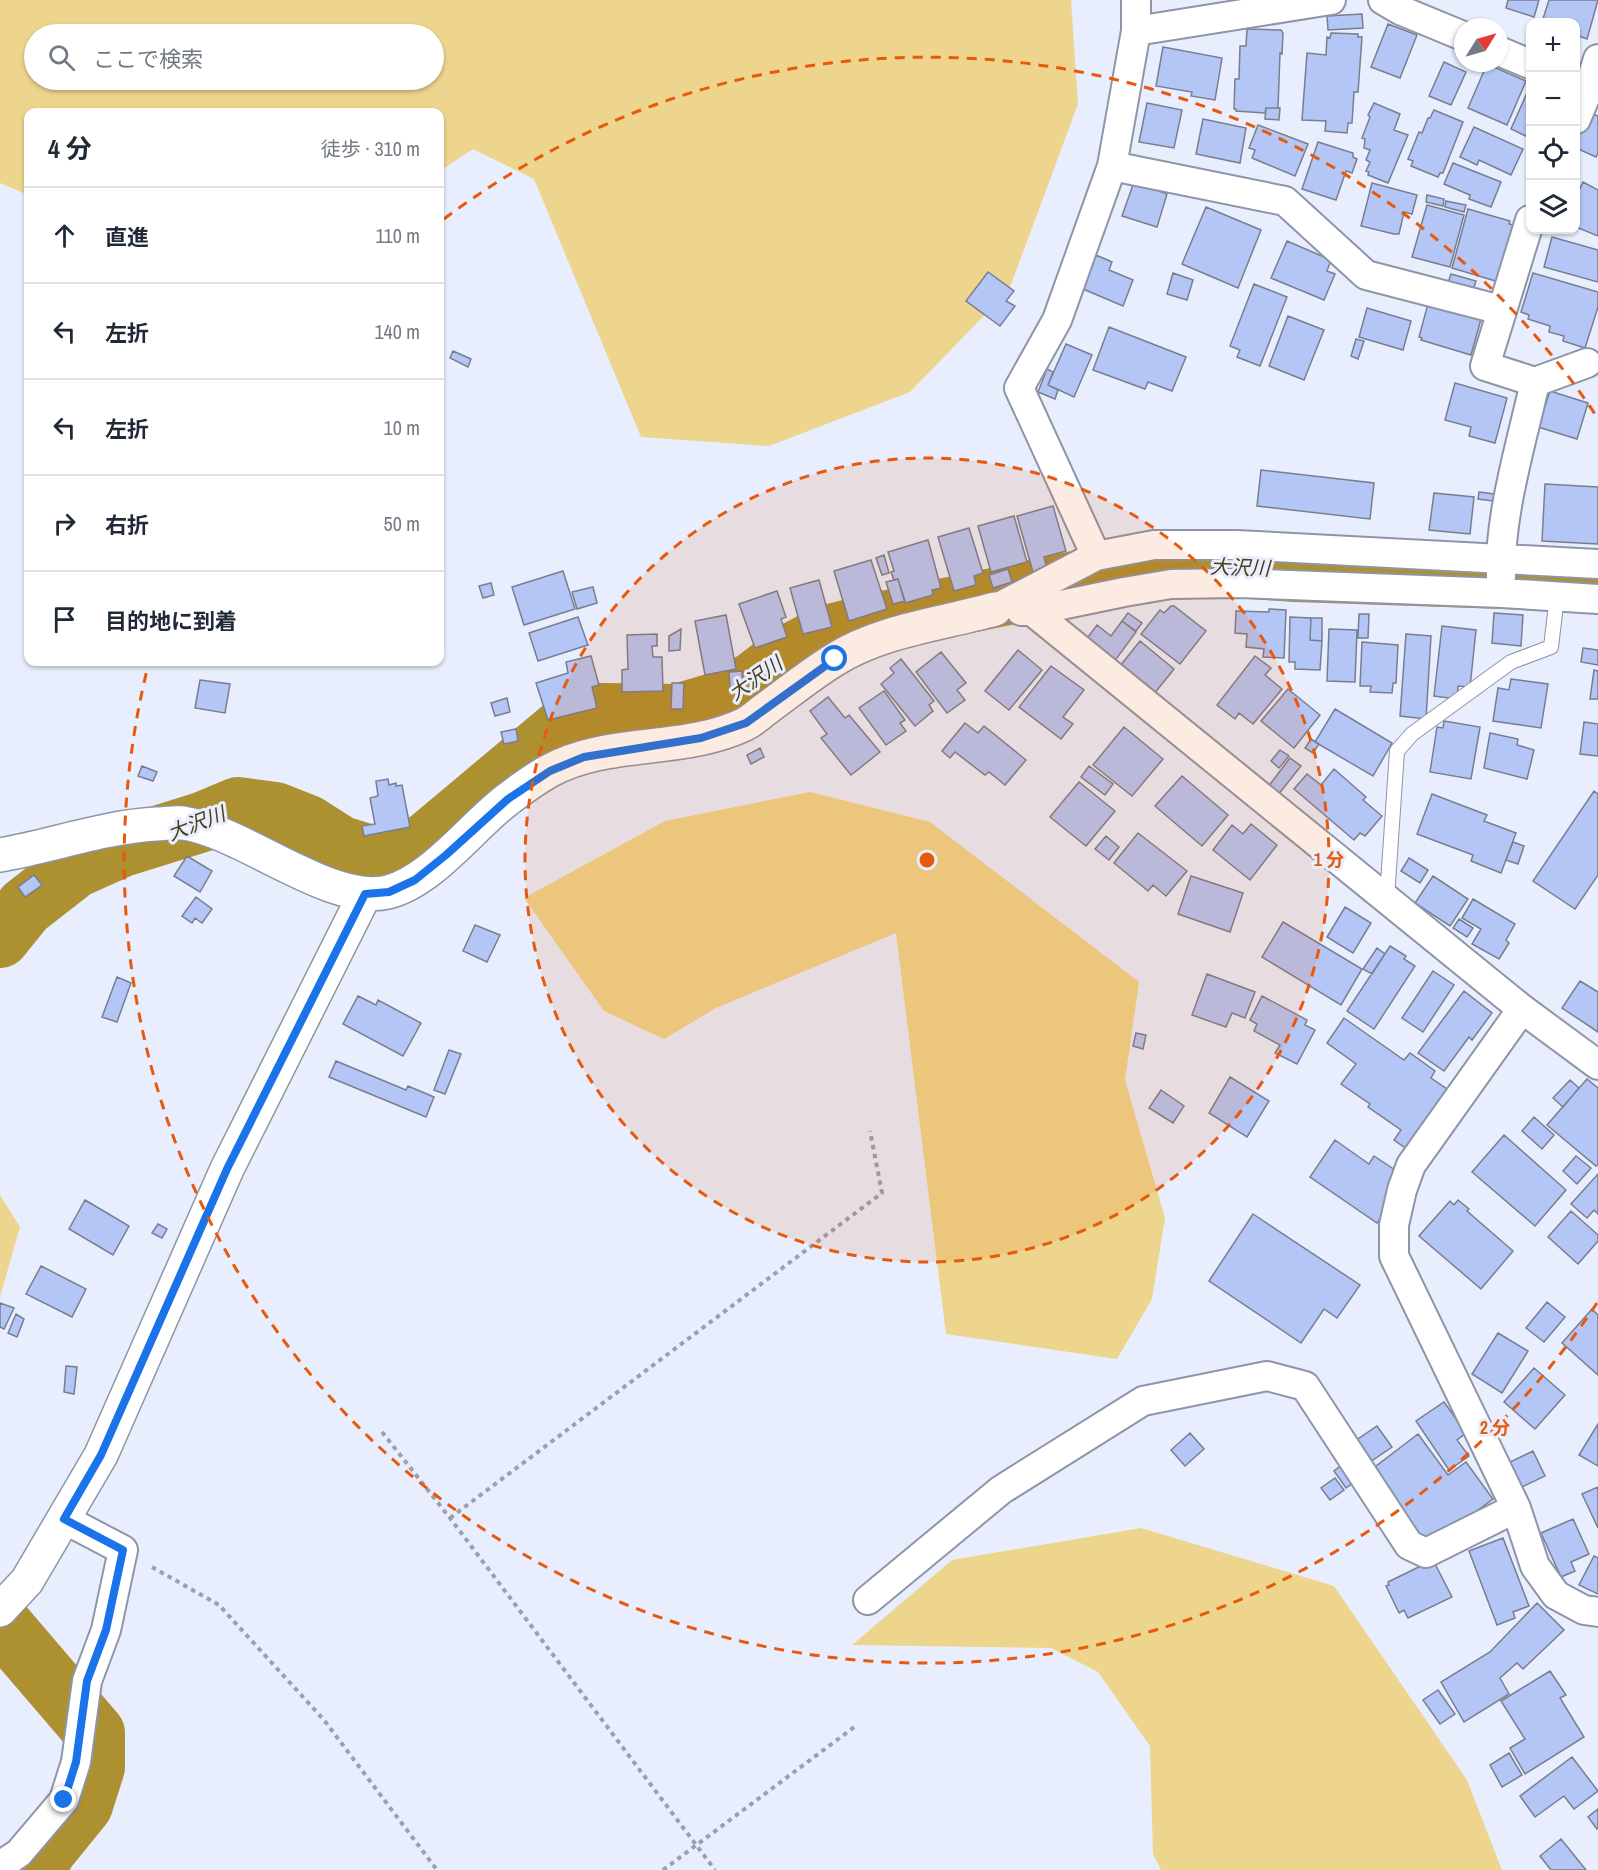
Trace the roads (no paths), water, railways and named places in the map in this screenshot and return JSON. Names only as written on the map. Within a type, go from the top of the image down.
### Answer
[{"type":"street","points":[[1096,556],[1019,388],[1058,320],[1112,166],[1136,31],[1136,0]]},
{"type":"street","points":[[1136,31],[1331,0]]},
{"type":"street","points":[[1383,0],[1400,10],[1454,32]]},
{"type":"street","points":[[1508,55],[1526,62]]},
{"type":"street","points":[[1580,108],[1598,59]]},
{"type":"street","points":[[1112,166],[1285,201],[1366,275],[1501,310]]},
{"type":"street","points":[[1526,232],[1485,366],[1535,382],[1587,363]]},
{"type":"street","points":[[1502,593],[1501,559],[1509,496],[1535,382]]},
{"type":"street","points":[[0,855],[99,832],[142,825],[182,823],[222,834],[322,882],[365,894],[389,892],[415,880],[508,799],[550,771],[584,757],[692,740],[746,723],[835,659],[860,646],[908,630],[995,609],[1096,556],[1154,545],[1213,545],[1598,564]]},
{"type":"street","points":[[995,609],[1032,611],[1172,584],[1239,583],[1598,599]]},
{"type":"street","points":[[1032,611],[1522,1009],[1598,1065]]},
{"type":"street","points":[[0,1610],[27,1581],[101,1455],[227,1169],[365,894]]},
{"type":"street","points":[[1522,1009],[1411,1165],[1402,1190],[1394,1226],[1394,1256],[1516,1508],[1535,1566],[1556,1595],[1584,1610],[1598,1612]]},
{"type":"street","points":[[868,1600],[1001,1490],[1143,1401],[1268,1376],[1305,1386],[1409,1545],[1426,1553],[1516,1508]]},
{"type":"street","points":[[0,1866],[19,1853],[64,1800],[76,1762],[87,1681],[106,1630],[123,1550],[64,1519]]},
{"type":"lane","points":[[1387,898],[1397,751],[1412,734],[1510,662],[1551,647],[1557,596]]},
{"type":"waterway","name":"大沢川","points":[[0,938],[25,907],[75,868],[122,847],[202,822],[238,807],[275,812],[308,825],[341,846],[387,860],[427,842],[564,727],[601,713],[677,714],[724,700],[790,654],[826,635],[878,622],[1118,572],[1197,565],[1296,572],[1598,582]]},
{"type":"waterway","name":"大沢川","points":[[0,1622],[95,1733],[95,1767],[83,1805],[48,1848],[34,1870]]}]
